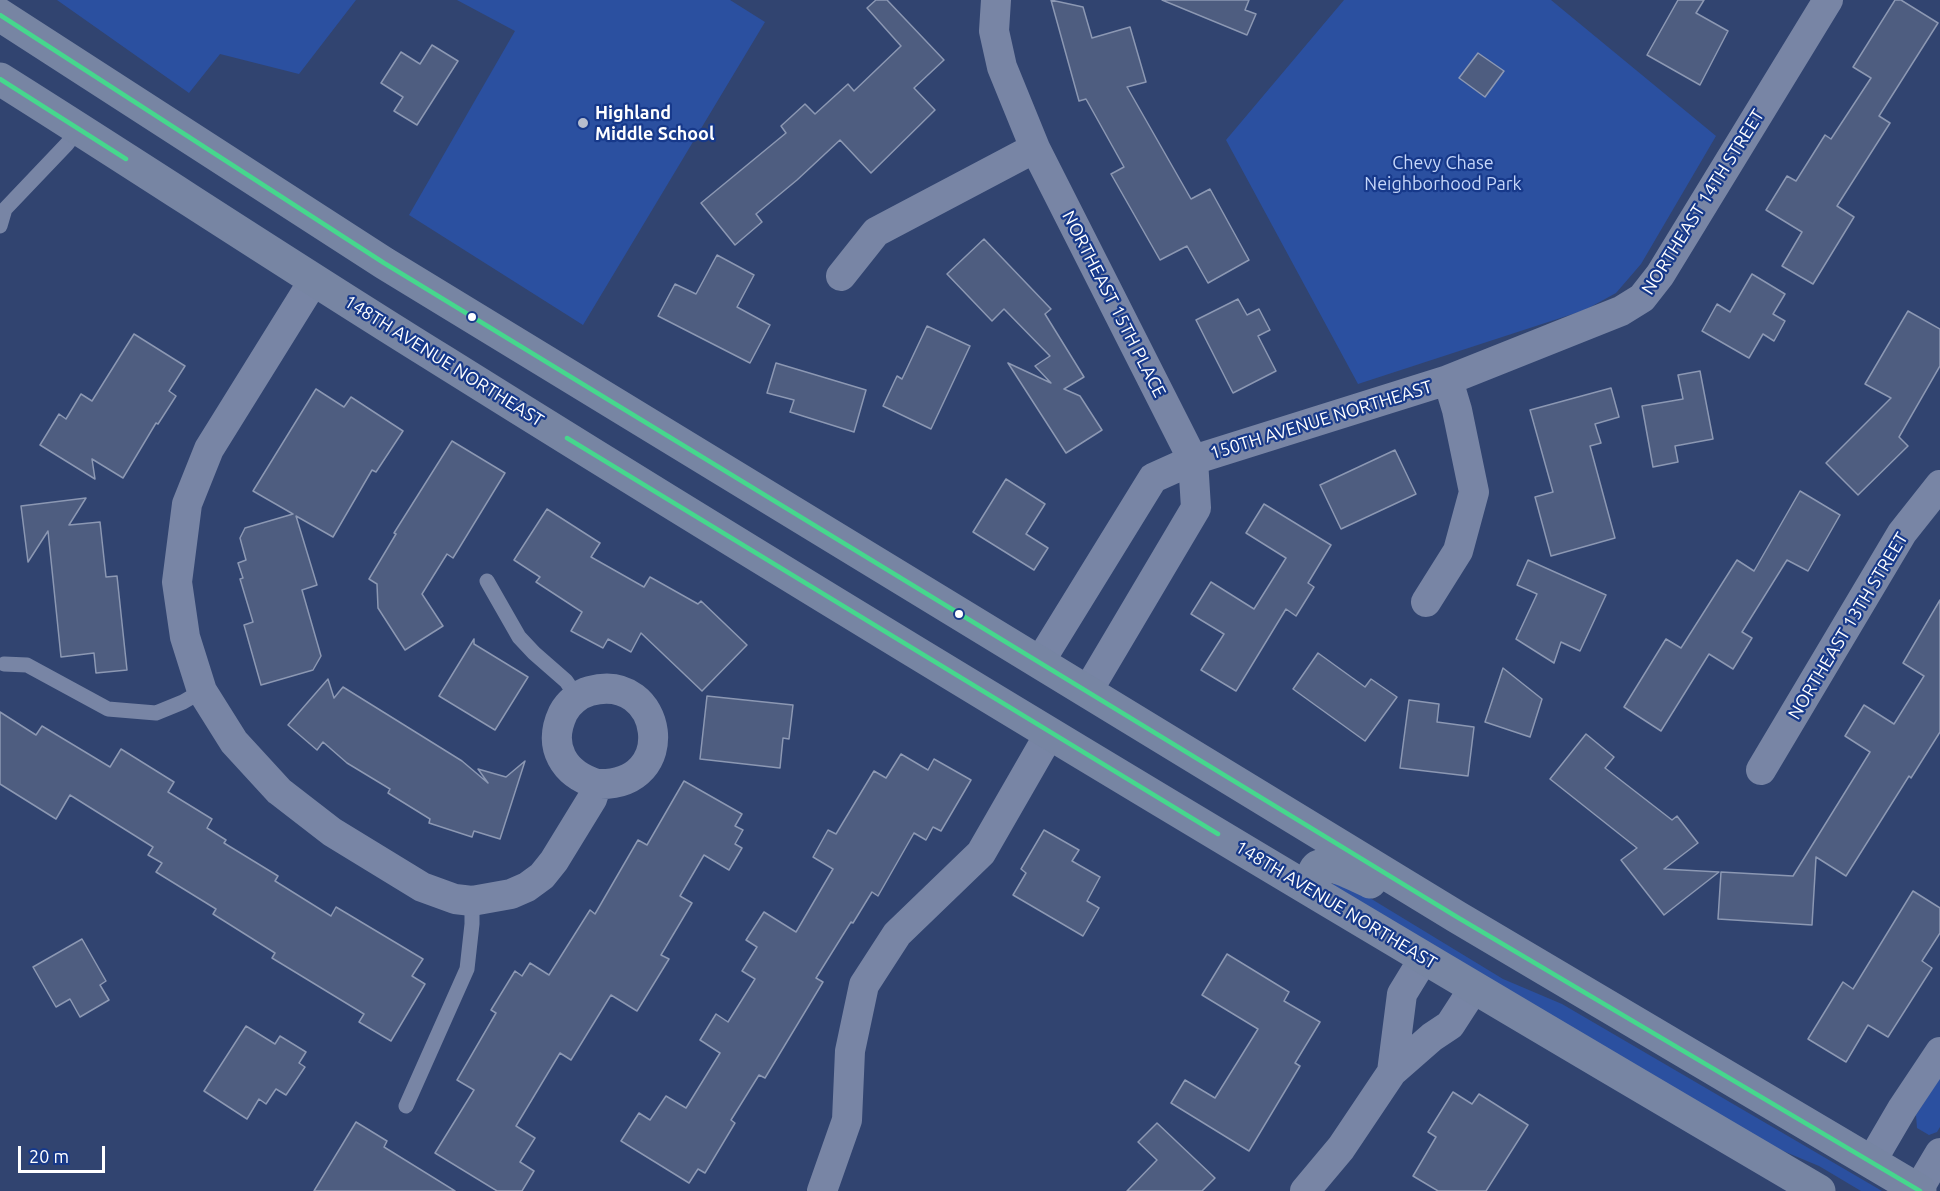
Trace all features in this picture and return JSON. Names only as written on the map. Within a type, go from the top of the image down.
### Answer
[{"type":"main road","points":[[0,15],[384,263],[1458,917],[1919,1190]]},
{"type":"main road","name":"148TH AVENUE NORTHEAST","points":[[0,79],[445,363],[1050,734],[1819,1191]]},
{"type":"main road","points":[[266,249],[278,231],[296,223],[324,233],[384,263]]},
{"type":"main road","points":[[1317,893],[1313,881],[1316,869],[1321,866],[1336,866],[1397,895],[1458,917]]},
{"type":"street","name":"NORTHEAST 15TH PLACE","points":[[996,0],[994,31],[1002,68],[1035,148],[1193,460]]},
{"type":"street","name":"NORTHEAST 14TH STREET","points":[[1448,381],[1621,311],[1642,298],[1660,275],[1828,0]]},
{"type":"street","points":[[841,276],[876,232],[1035,148]]},
{"type":"street","points":[[314,280],[209,449],[188,504],[177,582],[185,637],[202,691],[234,742],[279,792],[332,832],[422,887],[455,899],[472,902],[512,894],[542,876],[587,808],[597,784]]},
{"type":"street","points":[[1426,602],[1458,551],[1474,492],[1457,410],[1448,381]]},
{"type":"street","name":"150TH AVENUE NORTHEAST","points":[[1039,663],[1153,478],[1193,460],[1448,381]]},
{"type":"street","points":[[1087,692],[1196,508],[1193,460]]},
{"type":"street","name":"NORTHEAST 13TH STREET","points":[[1761,770],[1902,533],[1940,485]]},
{"type":"street","points":[[599,688],[613,688],[638,700],[647,711],[654,738],[652,751],[646,764],[636,774],[611,785],[597,784],[584,780],[563,762],[556,735],[565,709],[577,698],[599,688]]},
{"type":"street","points":[[822,1191],[847,1120],[850,1051],[864,985],[897,934],[981,853],[1050,734]]},
{"type":"street","points":[[1392,1072],[1402,994],[1424,958]]},
{"type":"street","points":[[1305,1191],[1341,1148],[1392,1072],[1432,1037],[1450,1025],[1474,988]]},
{"type":"street","points":[[1871,1162],[1902,1109],[1940,1052]]},
{"type":"street","points":[[1919,1190],[1940,1153]]},
{"type":"lane","points":[[0,226],[5,209],[67,144],[79,128]]},
{"type":"lane","points":[[487,580],[519,637],[566,681],[577,698]]},
{"type":"lane","points":[[4,664],[27,665],[108,709],[156,714],[202,691]]},
{"type":"lane","points":[[405,1106],[467,969],[472,902]]},
{"type":"green space","points":[[57,0],[356,0],[299,74],[220,54],[189,93]]},
{"type":"green space","name":"Highland Middle School","points":[[457,0],[730,0],[765,22],[583,325],[409,215],[515,31]]},
{"type":"green space","name":"Chevy Chase Neighborhood Park","points":[[1344,0],[1551,0],[1716,136],[1641,264],[1616,293],[1585,310],[1358,384],[1226,140]]},
{"type":"green space","points":[[1337,878],[1503,979],[1562,1004],[1882,1191],[1861,1191],[1819,1166],[1740,1133],[1333,886],[1333,880]]},
{"type":"green space","points":[[1940,1077],[1940,1127],[1937,1132],[1929,1135],[1917,1128],[1916,1115]]},
{"type":"building","points":[[876,0],[887,0],[944,60],[914,88],[935,110],[871,173],[840,140],[756,214],[762,222],[735,245],[701,203],[786,133],[781,126],[805,104],[815,114],[848,84],[854,91],[901,46],[867,8]]},
{"type":"building","points":[[1051,0],[1083,7],[1092,38],[1130,27],[1146,82],[1127,87],[1191,199],[1210,189],[1249,260],[1208,283],[1187,246],[1160,260],[1111,174],[1124,167],[1086,99],[1079,101]]},
{"type":"building","points":[[1162,0],[1249,0],[1245,10],[1256,14],[1247,35]]},
{"type":"building","points":[[1678,0],[1704,0],[1696,13],[1728,31],[1700,85],[1647,55]]},
{"type":"building","points":[[1895,0],[1901,0],[1938,23],[1879,116],[1890,123],[1837,206],[1854,217],[1813,284],[1782,266],[1802,232],[1766,210],[1787,176],[1796,181],[1825,135],[1831,139],[1871,78],[1853,67]]},
{"type":"building","points":[[432,45],[458,61],[417,125],[394,111],[403,97],[381,83],[401,52],[420,64]]},
{"type":"building","points":[[1478,53],[1504,71],[1485,97],[1459,78]]},
{"type":"building","points":[[984,239],[1051,309],[1045,314],[1084,377],[1064,389],[1080,396],[1102,430],[1066,453],[1008,363],[1051,383],[1035,366],[1050,356],[1004,309],[992,321],[947,274]]},
{"type":"building","points":[[717,255],[754,275],[737,307],[770,325],[750,363],[658,316],[675,284],[696,294]]},
{"type":"building","points":[[1752,274],[1785,294],[1773,314],[1785,321],[1774,341],[1763,334],[1749,358],[1702,331],[1717,304],[1730,312]]},
{"type":"building","points":[[1238,299],[1247,315],[1259,309],[1270,330],[1258,336],[1276,371],[1233,393],[1196,320]]},
{"type":"building","points":[[1908,311],[1940,329],[1940,366],[1899,437],[1908,446],[1858,495],[1826,463],[1891,398],[1865,384]]},
{"type":"building","points":[[927,326],[970,346],[931,429],[883,406],[897,376],[902,379]]},
{"type":"building","points":[[134,334],[185,366],[169,391],[176,396],[158,424],[156,423],[123,478],[92,459],[95,479],[40,445],[59,414],[66,419],[81,394],[92,401]]},
{"type":"building","points":[[776,363],[866,390],[854,432],[790,412],[794,400],[767,393]]},
{"type":"building","points":[[1700,371],[1713,439],[1675,446],[1678,462],[1653,467],[1642,406],[1683,399],[1678,375]]},
{"type":"building","points":[[1611,388],[1619,417],[1595,424],[1601,443],[1590,446],[1615,538],[1551,556],[1535,497],[1553,492],[1530,410]]},
{"type":"building","points":[[316,389],[344,407],[351,397],[403,431],[376,472],[372,470],[333,537],[296,516],[317,585],[302,590],[321,656],[313,670],[261,685],[244,625],[253,622],[240,579],[243,578],[238,563],[246,560],[240,538],[245,528],[293,514],[253,491]]},
{"type":"building","points":[[452,441],[505,473],[453,558],[447,554],[422,594],[443,626],[405,650],[378,608],[377,584],[369,579],[396,534],[394,533]]},
{"type":"building","points":[[1395,450],[1416,494],[1341,529],[1320,485]]},
{"type":"building","points":[[1006,479],[1045,504],[1026,534],[1048,548],[1034,570],[973,532]]},
{"type":"building","points":[[1800,491],[1840,515],[1808,571],[1787,560],[1742,632],[1752,638],[1733,669],[1709,654],[1661,731],[1624,707],[1666,639],[1681,648],[1737,560],[1754,571]]},
{"type":"building","points":[[86,498],[69,525],[100,522],[106,577],[117,576],[127,670],[96,673],[94,653],[61,657],[48,531],[28,562],[21,506]]},
{"type":"building","points":[[1264,504],[1331,545],[1308,583],[1314,587],[1296,616],[1286,609],[1236,691],[1201,670],[1224,634],[1191,614],[1211,582],[1254,609],[1286,558],[1246,533]]},
{"type":"building","points":[[547,509],[600,543],[591,557],[644,587],[650,577],[698,604],[701,601],[747,645],[702,691],[641,633],[631,652],[608,639],[603,648],[571,631],[582,612],[536,582],[540,577],[514,560]]},
{"type":"building","points":[[1528,560],[1606,595],[1580,651],[1561,642],[1554,663],[1516,639],[1537,594],[1517,585]]},
{"type":"building","points":[[1940,600],[1940,732],[1911,778],[1909,776],[1846,876],[1816,857],[1812,925],[1718,919],[1721,872],[1793,876],[1870,752],[1845,736],[1864,705],[1894,724],[1924,676],[1903,663]]},
{"type":"building","points":[[474,639],[474,644],[528,677],[495,730],[439,696]]},
{"type":"building","points":[[1318,653],[1365,687],[1371,679],[1397,697],[1365,741],[1293,689]]},
{"type":"building","points":[[1503,668],[1542,699],[1530,737],[1485,722]]},
{"type":"building","points":[[328,679],[334,698],[343,687],[462,761],[488,783],[478,769],[506,777],[525,761],[500,839],[474,831],[472,837],[429,823],[430,819],[388,793],[390,789],[347,763],[323,742],[317,750],[288,725]]},
{"type":"building","points":[[707,696],[793,705],[789,739],[783,738],[780,768],[700,759]]},
{"type":"building","points":[[1409,700],[1439,704],[1437,722],[1474,727],[1468,776],[1400,768]]},
{"type":"building","points":[[0,712],[36,735],[42,726],[110,767],[121,749],[174,782],[168,792],[212,819],[207,828],[226,840],[224,843],[278,876],[275,881],[331,916],[336,907],[423,959],[412,976],[425,984],[391,1041],[359,1022],[364,1014],[272,958],[275,953],[213,914],[216,909],[156,872],[162,863],[148,855],[153,847],[70,795],[56,819],[0,784]]},
{"type":"building","points":[[1586,734],[1614,757],[1605,768],[1672,820],[1677,816],[1698,843],[1664,869],[1719,872],[1664,915],[1621,860],[1637,848],[1550,779]]},
{"type":"building","points":[[901,754],[928,770],[934,759],[971,780],[941,831],[933,827],[926,840],[914,833],[878,896],[872,892],[853,923],[851,922],[816,978],[823,982],[765,1078],[759,1075],[731,1120],[735,1123],[705,1173],[698,1169],[689,1183],[621,1141],[639,1113],[650,1120],[666,1096],[686,1108],[720,1053],[700,1040],[716,1014],[728,1022],[755,979],[742,971],[757,947],[746,940],[764,912],[796,932],[833,869],[813,857],[828,830],[836,834],[874,771],[886,778]]},
{"type":"building","points":[[684,781],[742,814],[735,826],[743,830],[735,844],[742,848],[729,870],[704,855],[680,896],[692,903],[661,955],[669,959],[637,1011],[611,995],[571,1060],[560,1053],[516,1126],[535,1138],[520,1162],[534,1171],[522,1191],[497,1191],[435,1153],[474,1090],[457,1080],[496,1013],[491,1010],[515,971],[522,976],[530,963],[549,975],[590,910],[595,914],[638,840],[647,845]]},
{"type":"building","points":[[1044,830],[1079,850],[1072,861],[1100,877],[1087,901],[1099,908],[1083,936],[1013,895],[1026,873],[1021,869]]},
{"type":"building","points":[[1913,891],[1940,908],[1940,933],[1922,961],[1932,968],[1888,1037],[1868,1025],[1846,1062],[1808,1039],[1843,982],[1853,989]]},
{"type":"building","points":[[82,939],[106,981],[100,985],[109,1000],[80,1017],[70,999],[56,1007],[33,967]]},
{"type":"building","points":[[1227,954],[1289,992],[1284,1001],[1320,1022],[1295,1063],[1300,1066],[1249,1151],[1171,1103],[1185,1080],[1215,1098],[1258,1029],[1202,995]]},
{"type":"building","points":[[246,1026],[275,1044],[280,1036],[306,1052],[299,1063],[305,1067],[286,1095],[276,1089],[266,1104],[259,1099],[247,1119],[204,1091]]},
{"type":"building","points":[[1453,1092],[1472,1104],[1479,1094],[1528,1125],[1486,1191],[1438,1191],[1413,1176],[1436,1137],[1428,1132]]},
{"type":"building","points":[[356,1122],[387,1141],[384,1147],[455,1191],[314,1191]]},
{"type":"building","points":[[1157,1123],[1215,1178],[1202,1191],[1127,1191],[1157,1160],[1138,1142]]},
{"type":"transit line","points":[[0,15],[384,263],[1457,917],[1920,1191]]},
{"type":"transit line","points":[[0,79],[126,159]]},
{"type":"transit line","points":[[567,438],[1218,834]]},
{"type":"place","name":"Highland Middle School","points":[[583,123]]}]
